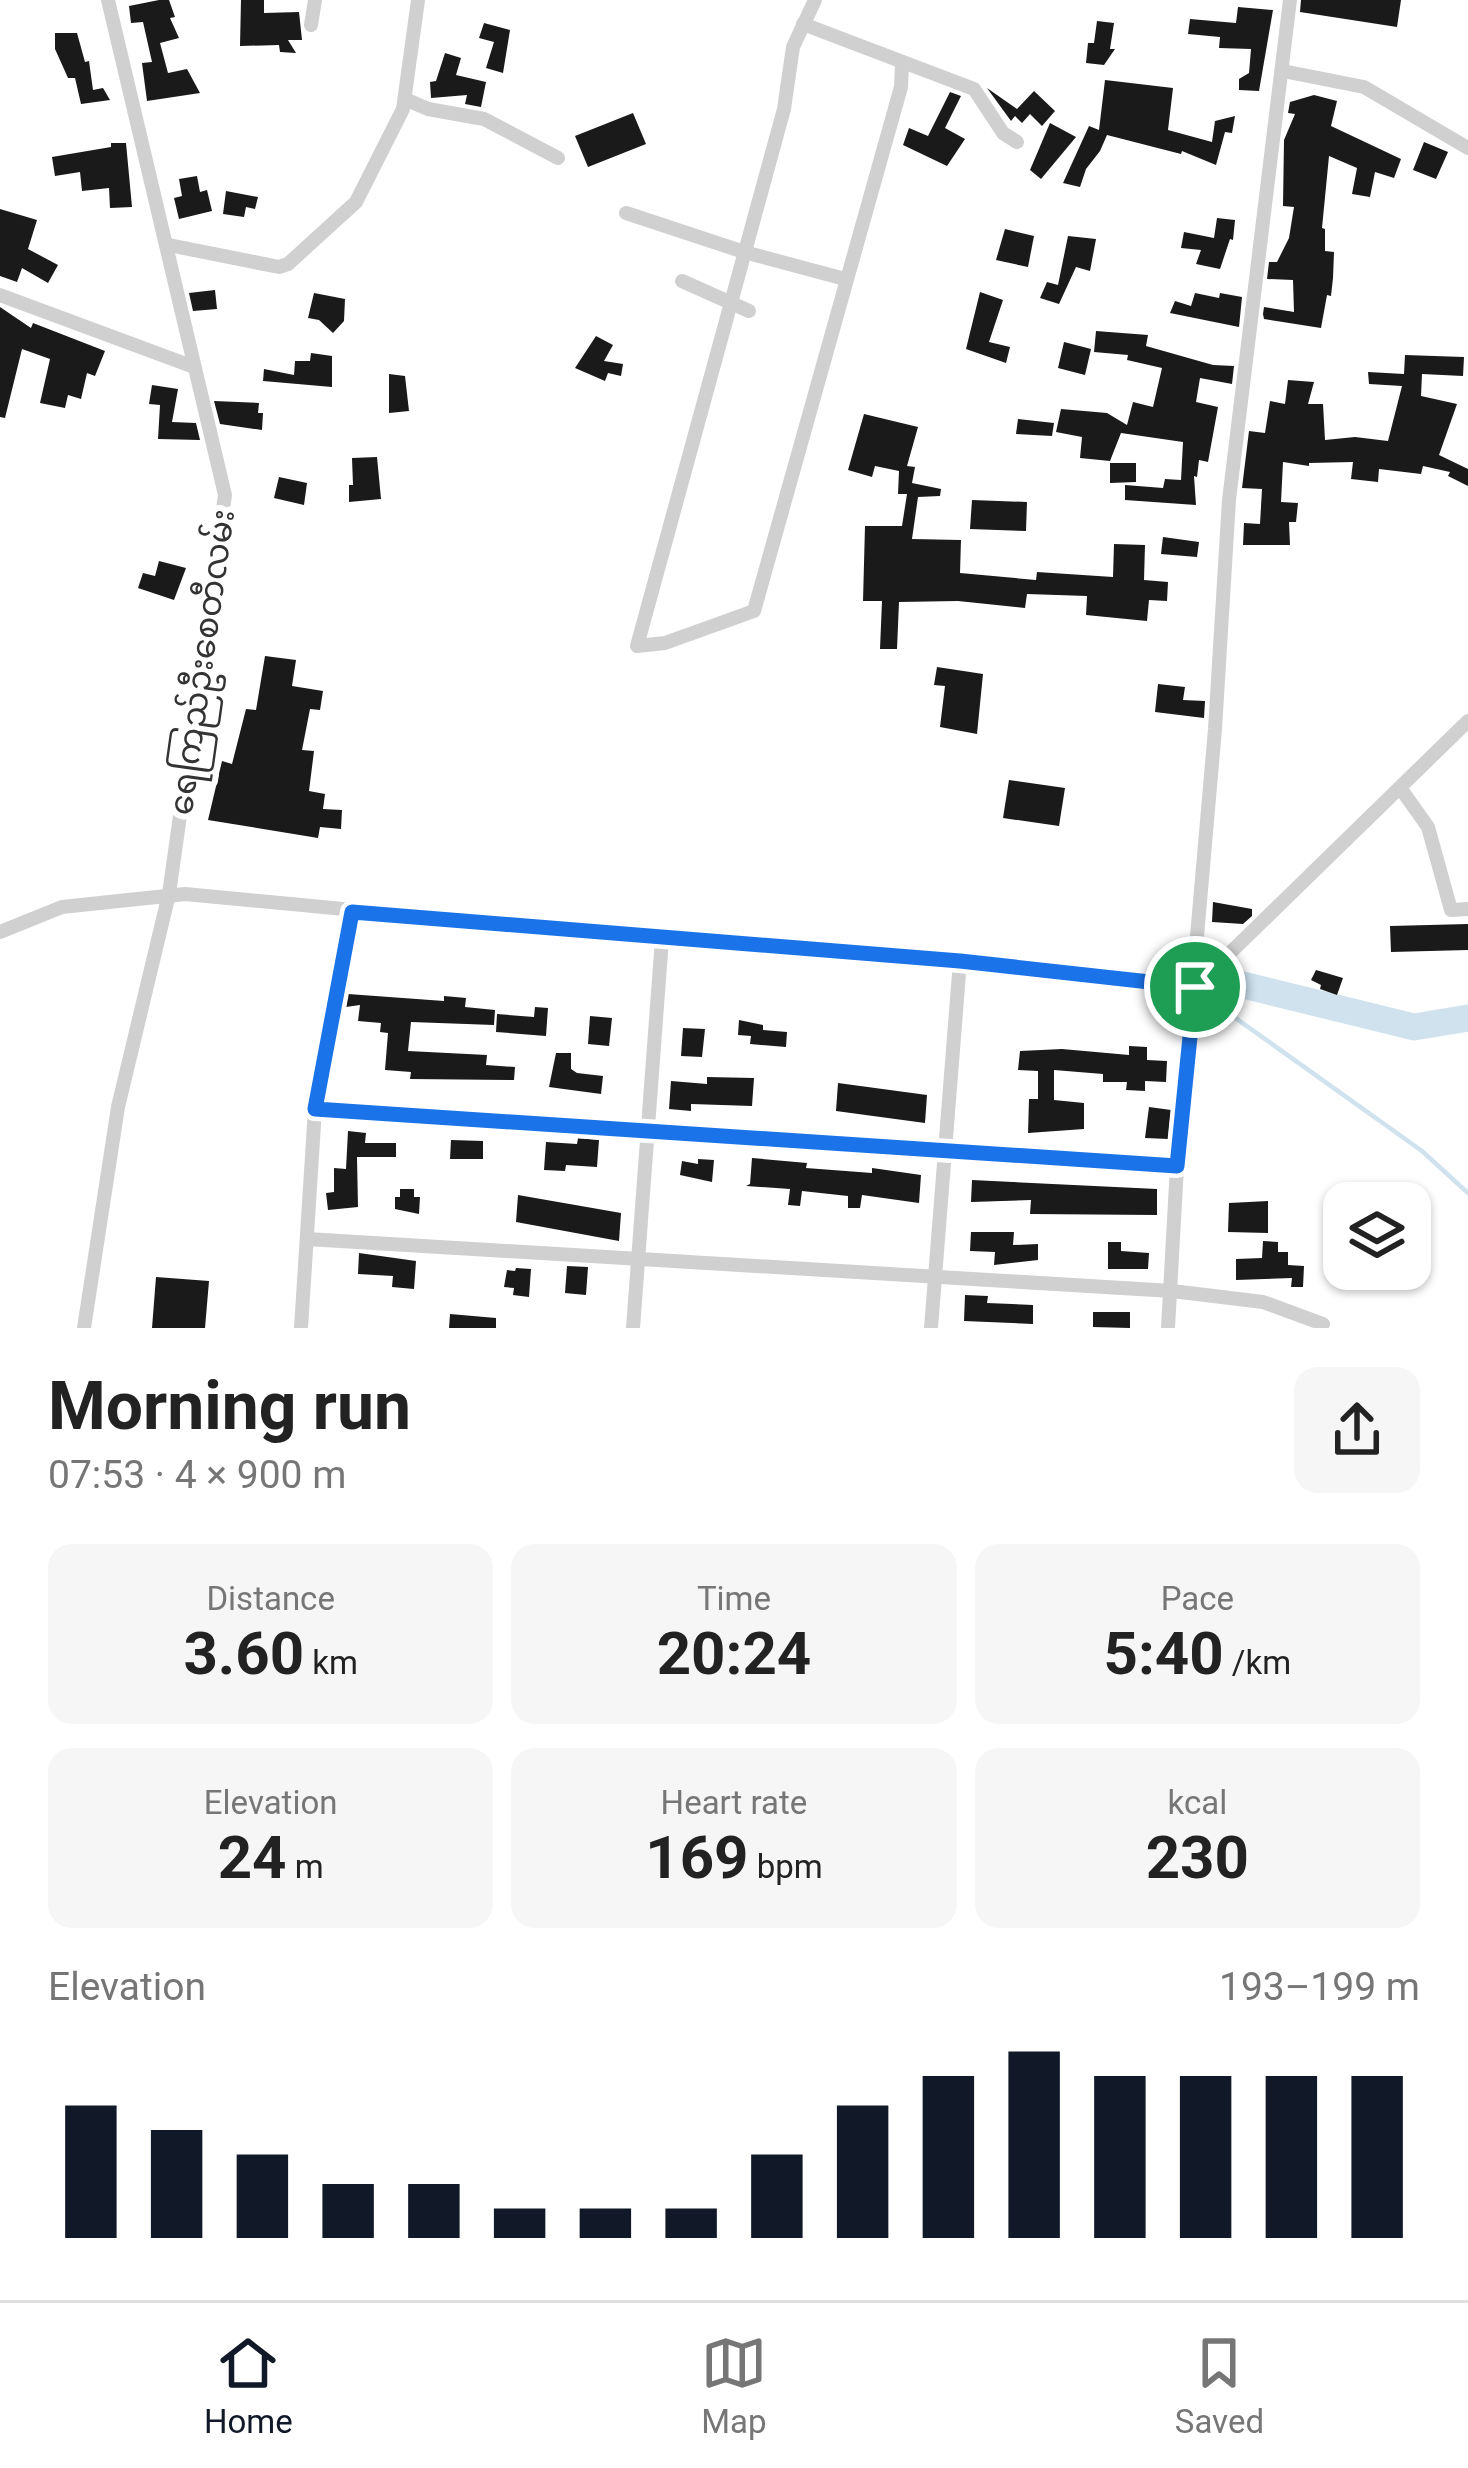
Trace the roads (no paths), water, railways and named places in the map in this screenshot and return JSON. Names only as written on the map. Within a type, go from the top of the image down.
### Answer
[{"type":"street","name":"ရေကြည်ဦးစေတီလမ်း","points":[[84,1328],[118,1107],[169,894],[224,495],[108,0]]},
{"type":"street","points":[[311,25],[315,0]]},
{"type":"street","points":[[169,245],[266,267],[288,264],[356,202],[406,99],[418,0]]},
{"type":"street","points":[[814,0],[793,47],[784,110],[637,646],[665,643],[754,610],[901,87],[902,62]]},
{"type":"street","points":[[1168,1328],[1229,500],[1290,0]]},
{"type":"street","points":[[803,24],[974,89],[1003,133],[1017,142]]},
{"type":"street","points":[[1283,71],[1364,87],[1468,148]]},
{"type":"street","points":[[406,99],[428,110],[484,119],[558,158]]},
{"type":"street","points":[[626,214],[845,279]]},
{"type":"street","points":[[682,281],[749,311]]},
{"type":"street","points":[[0,295],[194,367]]},
{"type":"street","points":[[1195,987],[1468,721]]},
{"type":"street","points":[[1401,789],[1428,827],[1451,910],[1468,909]]},
{"type":"street","points":[[0,932],[62,907],[169,894],[960,961],[1195,987]]},
{"type":"street","points":[[301,1328],[315,1109],[352,912]]},
{"type":"street","points":[[633,1328],[662,939]]},
{"type":"street","points":[[932,1328],[960,961]]},
{"type":"street","points":[[315,1109],[1177,1166]]},
{"type":"street","points":[[308,1239],[1172,1291],[1263,1302],[1323,1324]]},
{"type":"waterway","points":[[1219,979],[1414,1027],[1468,1018]]},
{"type":"waterway","points":[[1213,1002],[1422,1151],[1468,1193]]}]
